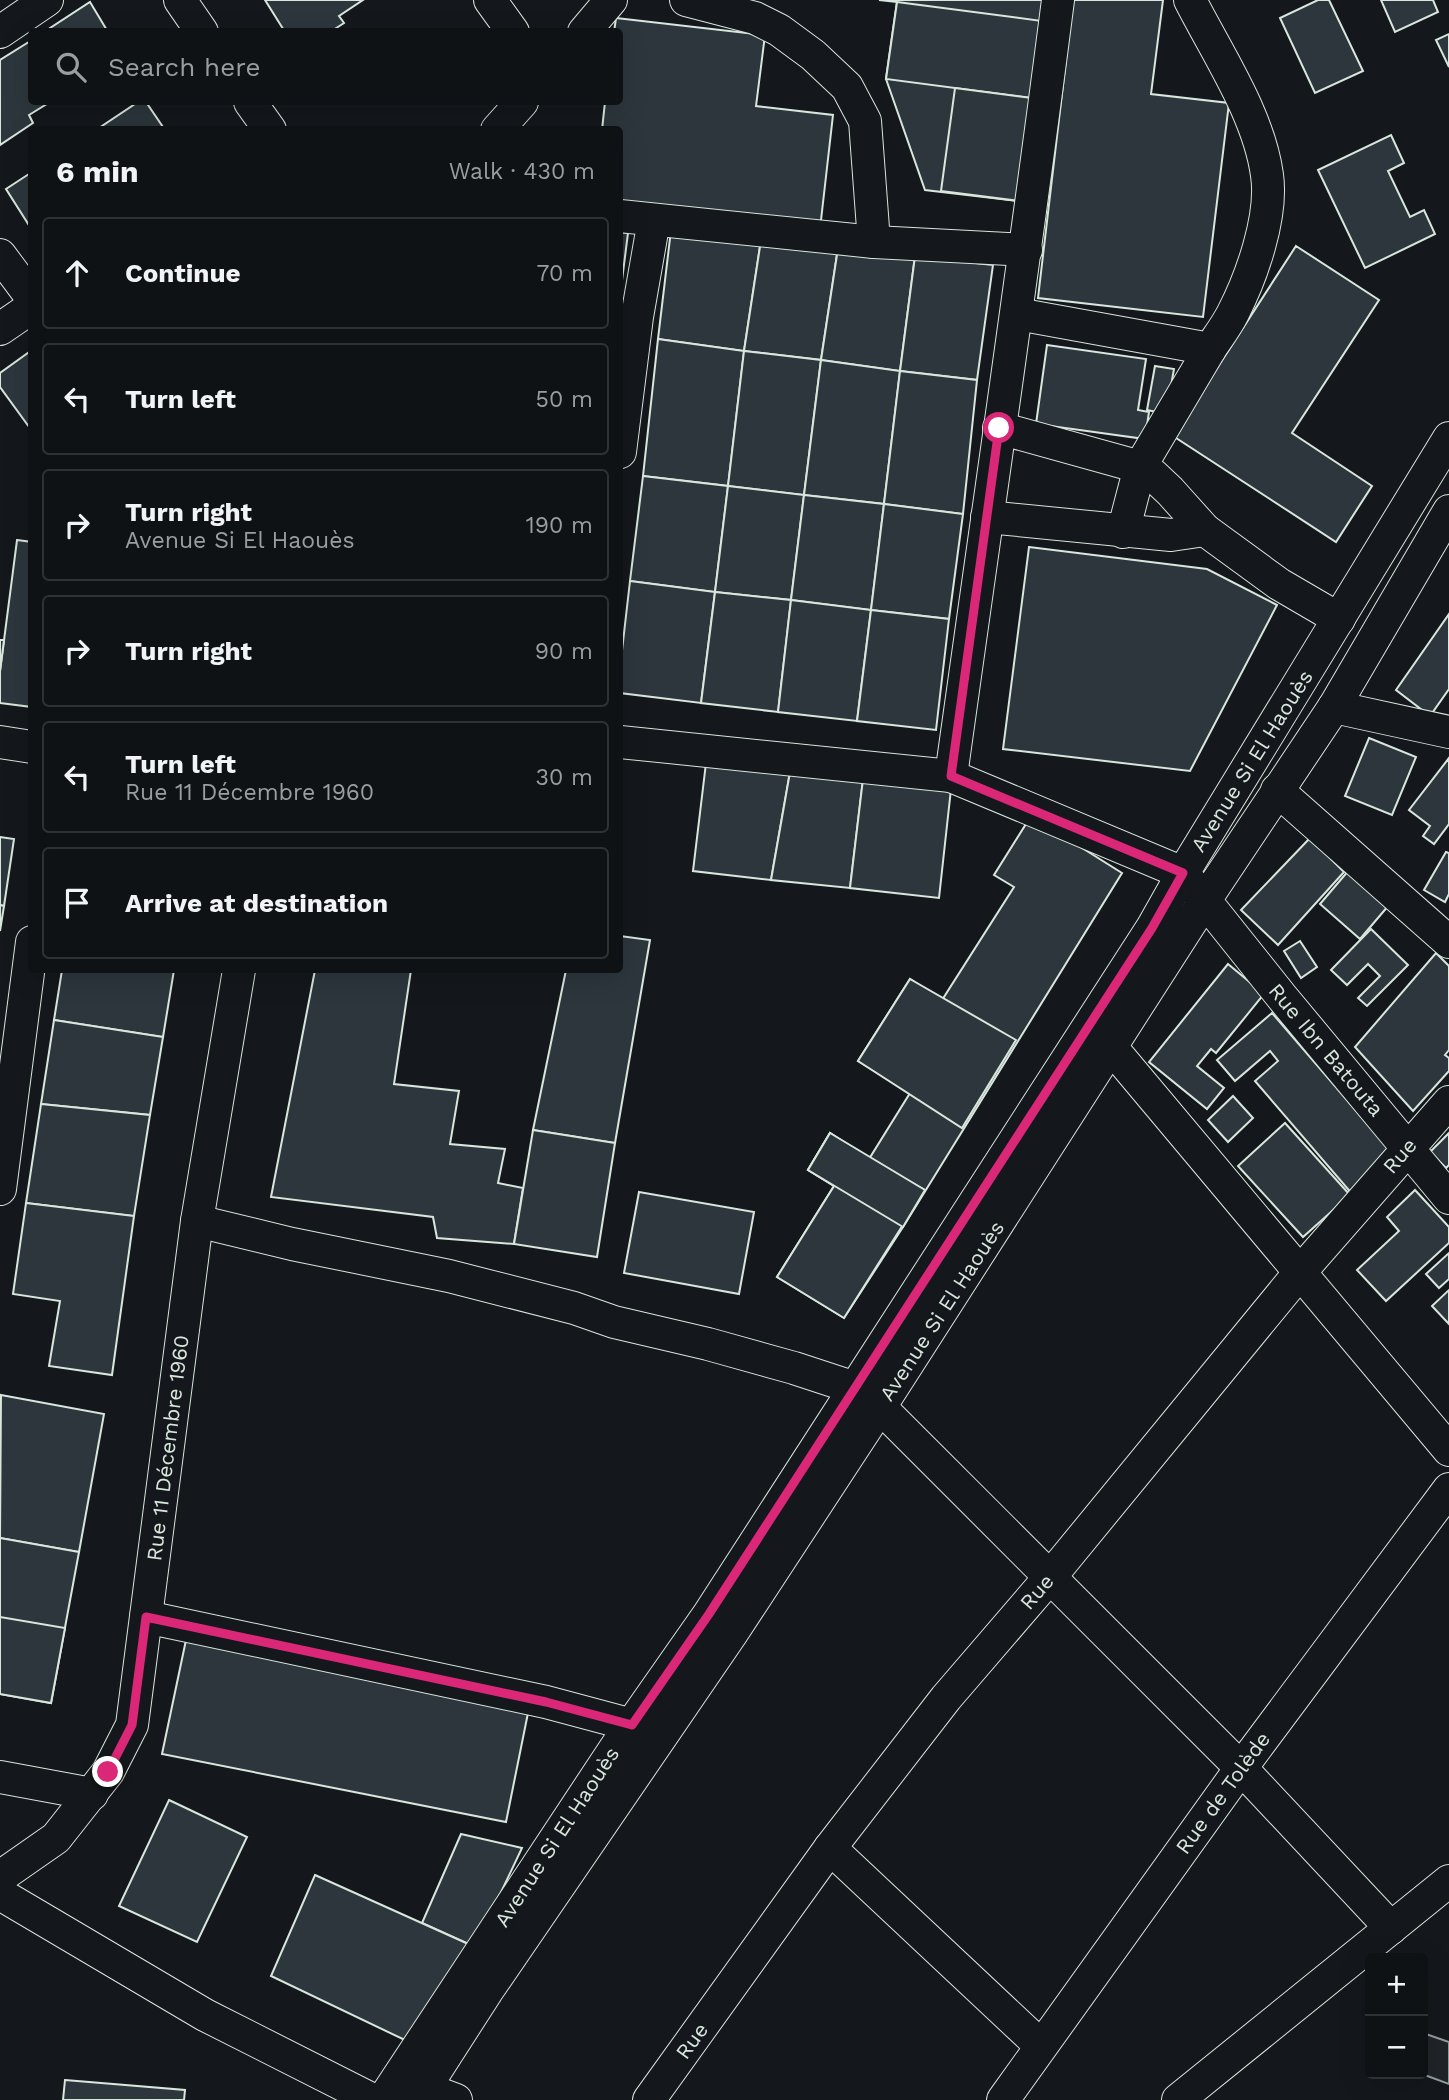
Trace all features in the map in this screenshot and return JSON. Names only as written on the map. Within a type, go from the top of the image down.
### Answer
[{"type":"street","points":[[0,32],[47,0]]},
{"type":"street","points":[[180,0],[199,28]]},
{"type":"street","points":[[490,0],[510,28]]},
{"type":"street","points":[[587,28],[611,0]]},
{"type":"street","points":[[685,0],[755,18],[779,30],[813,55],[847,88],[865,121],[874,242]]},
{"type":"street","points":[[951,776],[1059,0]]},
{"type":"street","points":[[1123,532],[1140,467],[1233,314],[1264,229],[1268,178],[1263,155],[1247,110],[1190,0]]},
{"type":"street","points":[[501,126],[519,105]]},
{"type":"street","points":[[623,216],[874,242],[1026,250]]},
{"type":"street","points":[[623,428],[653,220]]},
{"type":"street","points":[[0,255],[28,294]]},
{"type":"street","points":[[0,329],[28,310]]},
{"type":"street","points":[[1017,314],[1210,349]]},
{"type":"street","points":[[999,428],[1140,467],[1170,491],[1205,530],[1279,584],[1339,619]]},
{"type":"street","name":"Avenue Si El Haouès","points":[[420,2094],[487,1991],[732,1633],[868,1397],[1183,873],[1449,438]]},
{"type":"street","name":"Avenue Si El Haouès","points":[[383,2100],[632,1725],[709,1614],[868,1397],[1111,1047],[1277,790],[1334,707],[1449,511]]},
{"type":"street","points":[[987,517],[1171,535],[1205,530]]},
{"type":"street","points":[[1334,707],[1449,732]]},
{"type":"street","points":[[0,742],[28,746]]},
{"type":"street","points":[[623,742],[951,776],[1183,873]]},
{"type":"street","points":[[1277,790],[1449,942]]},
{"type":"street","name":"Rue Ibn Batouta","points":[[1183,873],[1449,1198]]},
{"type":"street","points":[[0,1189],[28,973]]},
{"type":"street","name":"Rue 11 Décembre 1960","points":[[0,1877],[56,1838],[108,1772],[132,1725],[197,1222],[238,973]]},
{"type":"street","points":[[1111,1047],[1449,1450]]},
{"type":"street","name":"Rue","points":[[649,2100],[830,1848],[946,1698],[1050,1577],[1301,1271],[1449,1102]]},
{"type":"street","points":[[197,1222],[449,1276],[573,1308],[614,1322],[794,1367],[868,1397],[1241,1768],[1391,1928]]},
{"type":"street","name":"Rue de Tolède","points":[[1003,2100],[1241,1768],[1449,1489]]},
{"type":"street","points":[[146,1617],[546,1702],[632,1725]]},
{"type":"street","points":[[0,1777],[92,1794]]},
{"type":"street","points":[[830,1848],[1041,2046]]},
{"type":"street","points":[[1178,2100],[1449,1881]]},
{"type":"street","points":[[0,1894],[205,2015],[373,2100]]},
{"type":"street","points":[[420,2094],[456,2100]]},
{"type":"shaded area","points":[[1428,2035],[1449,2042],[1449,2084],[1428,2076]]},
{"type":"building","points":[[265,0],[363,0],[339,16],[344,23],[336,28],[282,28]]},
{"type":"building","points":[[879,0],[1045,0],[1019,201],[925,190],[886,79],[897,2]]},
{"type":"building","points":[[1073,0],[1163,0],[1151,94],[1229,103],[1203,317],[1038,298]]},
{"type":"building","points":[[1318,0],[1329,0],[1363,71],[1315,93],[1280,18]]},
{"type":"building","points":[[1381,0],[1433,0],[1438,12],[1395,32]]},
{"type":"building","points":[[90,2],[106,28],[50,28]]},
{"type":"building","points":[[897,2],[1042,21],[1032,98],[886,79]]},
{"type":"building","points":[[616,18],[765,35],[756,106],[833,115],[820,229],[623,205],[623,126],[602,126],[605,105],[623,105],[623,28],[615,28]]},
{"type":"building","points":[[1449,34],[1449,67],[1436,40]]},
{"type":"building","points":[[28,42],[28,105],[45,105],[29,115],[33,123],[0,145],[0,60]]},
{"type":"building","points":[[955,88],[1032,98],[1019,201],[941,191]]},
{"type":"building","points":[[134,105],[148,105],[162,126],[102,126]]},
{"type":"building","points":[[1391,135],[1404,163],[1388,171],[1410,217],[1424,210],[1435,234],[1365,268],[1318,170]]},
{"type":"building","points":[[28,175],[28,224],[6,189]]},
{"type":"building","points":[[671,230],[761,240],[744,351],[658,339]]},
{"type":"building","points":[[623,232],[628,233],[623,272]]},
{"type":"building","points":[[761,240],[838,248],[821,360],[744,351]]},
{"type":"building","points":[[1296,246],[1379,300],[1292,433],[1372,486],[1336,542],[1173,436]]},
{"type":"building","points":[[838,248],[915,256],[900,371],[821,360]]},
{"type":"building","points":[[915,256],[993,265],[977,380],[900,371]]},
{"type":"building","points":[[658,339],[744,351],[728,486],[643,476]]},
{"type":"building","points":[[1047,345],[1146,359],[1138,410],[1149,412],[1145,439],[1036,424]]},
{"type":"building","points":[[744,351],[821,360],[804,495],[728,486]]},
{"type":"building","points":[[28,353],[28,426],[0,387],[0,373]]},
{"type":"building","points":[[821,360],[900,371],[884,504],[804,495]]},
{"type":"building","points":[[1155,366],[1174,369],[1166,414],[1147,410]]},
{"type":"building","points":[[900,371],[977,380],[963,514],[884,504]]},
{"type":"building","points":[[643,476],[728,486],[715,592],[630,581]]},
{"type":"building","points":[[728,486],[804,495],[791,600],[715,592]]},
{"type":"building","points":[[804,495],[884,504],[871,610],[791,600]]},
{"type":"building","points":[[884,504],[963,514],[949,619],[871,610]]},
{"type":"building","points":[[17,540],[28,541],[28,706],[0,703],[0,671]]},
{"type":"building","points":[[1029,547],[1207,569],[1277,605],[1190,771],[1003,749]]},
{"type":"building","points":[[630,581],[715,592],[701,703],[623,693],[623,642]]},
{"type":"building","points":[[715,592],[791,600],[778,712],[701,703]]},
{"type":"building","points":[[791,600],[871,610],[857,721],[778,712]]},
{"type":"building","points":[[871,610],[949,619],[936,730],[857,721]]},
{"type":"building","points":[[1449,614],[1449,689],[1430,716],[1396,690]]},
{"type":"building","points":[[0,640],[4,640],[0,671]]},
{"type":"building","points":[[1369,738],[1416,757],[1392,815],[1345,796]]},
{"type":"building","points":[[1449,758],[1449,824],[1434,844],[1423,836],[1430,826],[1409,810]]},
{"type":"building","points":[[706,763],[790,772],[771,880],[693,871]]},
{"type":"building","points":[[790,772],[863,779],[850,888],[771,880]]},
{"type":"building","points":[[863,779],[951,789],[939,898],[850,888]]},
{"type":"building","points":[[1031,816],[1122,873],[844,1318],[777,1277],[834,1186],[808,1170],[830,1133],[869,1159],[910,1093],[858,1061],[910,979],[942,1000],[1014,887],[994,875]]},
{"type":"building","points":[[0,837],[14,839],[4,906],[0,905]]},
{"type":"building","points":[[1310,838],[1344,872],[1278,945],[1241,910]]},
{"type":"building","points":[[1446,852],[1449,853],[1449,894],[1445,902],[1424,890]]},
{"type":"building","points":[[1349,870],[1389,905],[1360,939],[1320,904]]},
{"type":"building","points":[[0,905],[4,906],[0,931]]},
{"type":"building","points":[[1371,929],[1408,965],[1367,1006],[1358,998],[1380,976],[1368,964],[1347,985],[1331,970]]},
{"type":"building","points":[[623,936],[650,940],[615,1143],[533,1130],[565,973],[623,973]]},
{"type":"building","points":[[1300,941],[1317,967],[1301,978],[1284,951]]},
{"type":"building","points":[[1436,953],[1449,966],[1449,1050],[1445,1055],[1449,1058],[1449,1071],[1413,1111],[1355,1047]]},
{"type":"building","points":[[1228,964],[1264,994],[1216,1053],[1211,1049],[1197,1066],[1224,1088],[1207,1109],[1149,1062]]},
{"type":"building","points":[[62,973],[174,973],[163,1037],[54,1020]]},
{"type":"building","points":[[314,973],[411,973],[394,1084],[459,1091],[450,1144],[505,1149],[498,1183],[523,1188],[514,1244],[437,1238],[433,1217],[271,1197]]},
{"type":"building","points":[[910,979],[1016,1040],[962,1128],[858,1061]]},
{"type":"building","points":[[1272,1013],[1392,1152],[1353,1195],[1255,1081],[1278,1061],[1270,1051],[1235,1081],[1217,1060]]},
{"type":"building","points":[[54,1020],[163,1037],[150,1115],[41,1104]]},
{"type":"building","points":[[1233,1096],[1253,1118],[1228,1142],[1208,1120]]},
{"type":"building","points":[[41,1104],[150,1115],[134,1216],[26,1203]]},
{"type":"building","points":[[1285,1123],[1350,1195],[1303,1237],[1238,1166]]},
{"type":"building","points":[[533,1130],[615,1143],[597,1257],[514,1244]]},
{"type":"building","points":[[830,1133],[869,1159],[925,1190],[844,1318],[777,1277],[834,1186],[808,1170]]},
{"type":"building","points":[[830,1133],[925,1190],[903,1227],[808,1170]]},
{"type":"building","points":[[1449,1133],[1449,1165],[1446,1168],[1430,1152]]},
{"type":"building","points":[[1415,1190],[1449,1227],[1449,1243],[1386,1301],[1357,1270],[1399,1231],[1387,1217]]},
{"type":"building","points":[[639,1192],[754,1212],[739,1294],[624,1273]]},
{"type":"building","points":[[26,1203],[134,1216],[112,1375],[49,1366],[60,1301],[13,1294]]},
{"type":"building","points":[[1449,1253],[1449,1279],[1439,1288],[1426,1274]]},
{"type":"building","points":[[1449,1290],[1449,1324],[1432,1306]]},
{"type":"building","points":[[1,1395],[104,1414],[79,1552],[0,1538]]},
{"type":"building","points":[[0,1538],[79,1552],[51,1703],[0,1694]]},
{"type":"building","points":[[0,1617],[65,1628],[51,1703],[0,1694]]},
{"type":"building","points":[[186,1640],[529,1708],[506,1822],[162,1754]]},
{"type":"building","points":[[169,1800],[247,1837],[197,1942],[119,1906]]},
{"type":"building","points":[[461,1834],[522,1848],[475,1947],[422,1923]]},
{"type":"building","points":[[315,1875],[475,1947],[409,2042],[271,1976]]},
{"type":"building","points":[[65,2080],[185,2090],[184,2100],[63,2100]]},
{"type":"route","points":[[108,1772],[132,1725],[146,1617],[546,1702],[632,1725],[709,1614],[1152,928],[1183,873],[951,776],[999,428]]}]
